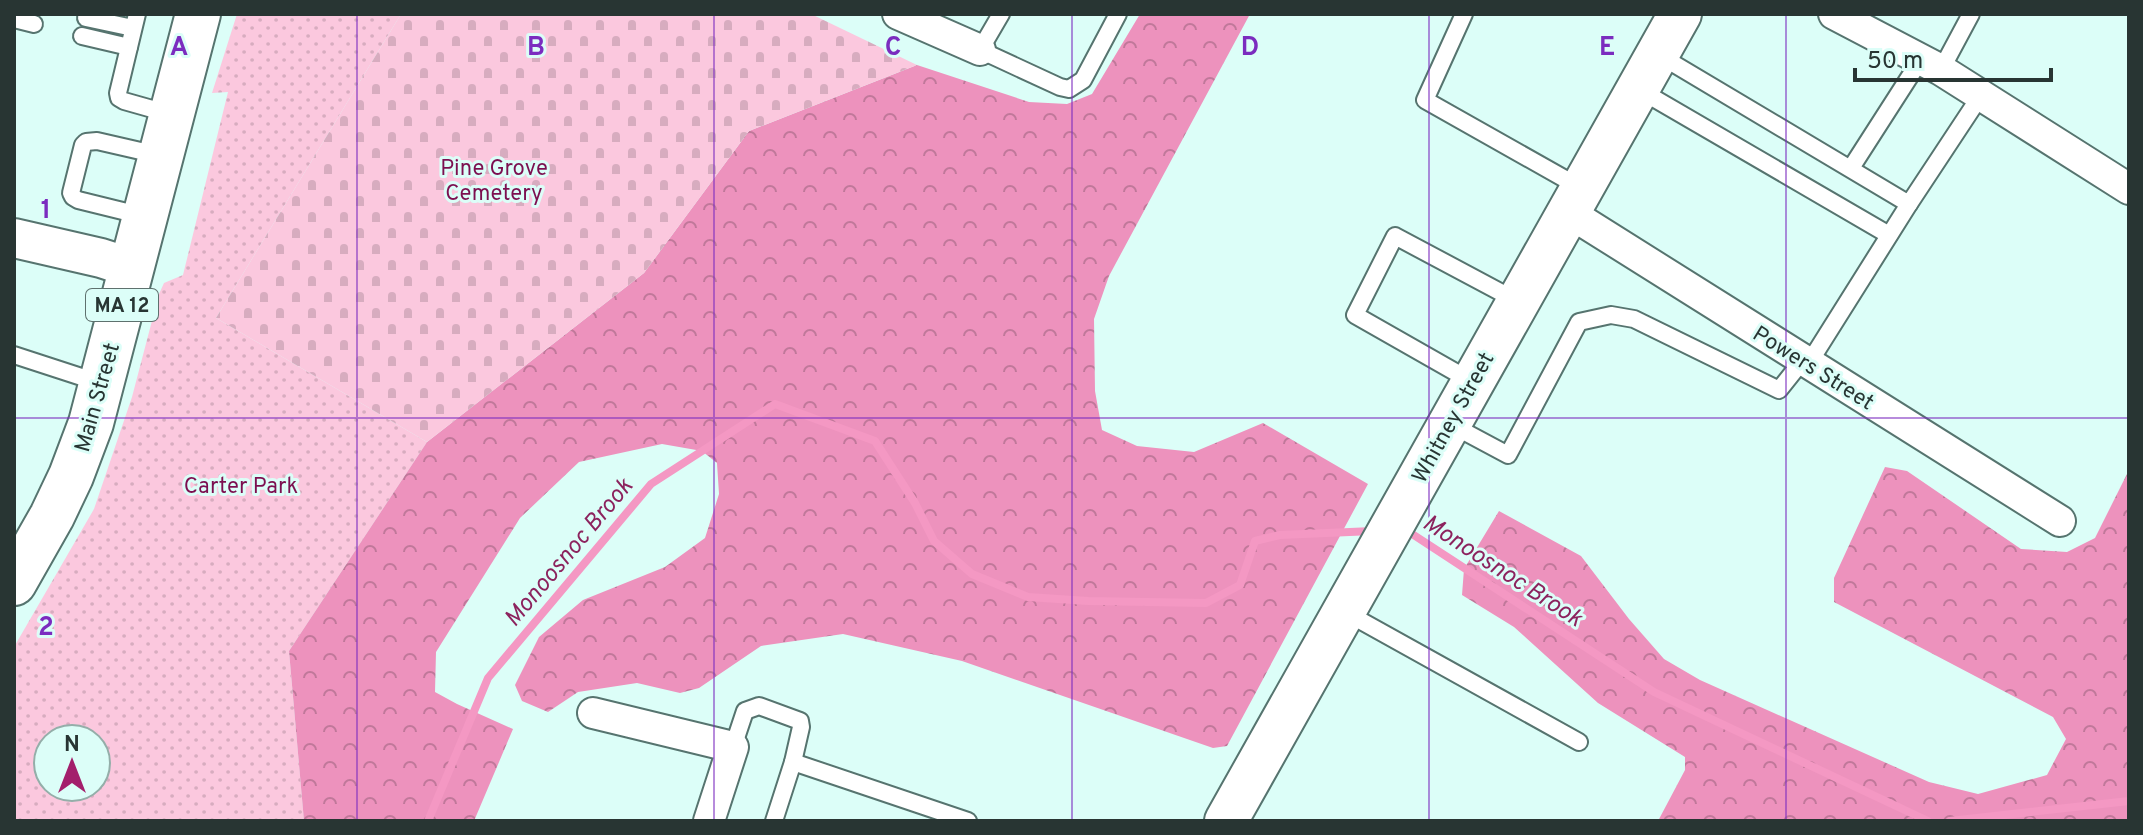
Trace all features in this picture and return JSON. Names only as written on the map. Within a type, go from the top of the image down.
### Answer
[{"type":"main road","name":"Main Street","points":[[14,583],[71,476],[91,423],[198,14]]},
{"type":"main road","name":"Whitney Street","points":[[1226,821],[1680,14]]},
{"type":"street","points":[[898,14],[980,50]]},
{"type":"street","points":[[1834,14],[1931,64],[2129,189]]},
{"type":"street","name":"Powers Street","points":[[1574,200],[1806,362],[2060,521]]},
{"type":"street","points":[[14,238],[132,268]]},
{"type":"street","points":[[593,713],[733,747],[709,821]]},
{"type":"lane","points":[[1001,14],[980,50],[1069,89],[1083,80],[1118,14]]},
{"type":"lane","points":[[1464,14],[1425,100],[1574,200]]},
{"type":"lane","points":[[1851,168],[1971,14]]},
{"type":"lane","points":[[86,18],[133,18],[119,98],[172,114]]},
{"type":"lane","points":[[14,19],[34,24]]},
{"type":"lane","points":[[82,36],[129,47]]},
{"type":"lane","points":[[1647,72],[1851,168],[1909,204]]},
{"type":"lane","points":[[1647,72],[1889,235]]},
{"type":"lane","points":[[1449,423],[1508,455],[1579,322],[1611,315],[1634,319],[1779,390],[1806,362],[1981,95]]},
{"type":"lane","points":[[145,216],[73,197],[71,193],[83,145],[91,140],[161,156]]},
{"type":"lane","points":[[1472,382],[1355,315],[1395,236],[1518,301]]},
{"type":"lane","points":[[14,355],[101,383]]},
{"type":"lane","points":[[1343,611],[1579,742]]},
{"type":"lane","points":[[733,747],[745,711],[759,706],[800,721],[793,762],[774,821]]},
{"type":"lane","points":[[793,762],[968,821]]},
{"type":"green space","name":"Carter Park","points":[[237,14],[401,14],[216,318],[427,442],[289,651],[304,821],[14,821],[14,647],[94,509],[132,397],[159,294],[164,283],[183,275],[228,92],[212,93]]},
{"type":"green space","name":"Pine Grove Cemetery","points":[[401,14],[811,14],[917,65],[749,131],[644,273],[427,442],[216,318]]},
{"type":"green space","points":[[1140,14],[1250,14],[1109,276],[1094,319],[1095,391],[1102,430],[1137,446],[1194,452],[1263,423],[1368,484],[1227,746],[1213,748],[962,661],[843,634],[761,646],[699,688],[680,693],[637,683],[578,692],[548,712],[522,701],[515,685],[539,637],[583,600],[665,567],[705,538],[719,494],[717,463],[702,451],[662,444],[579,462],[520,518],[436,652],[435,692],[513,729],[474,821],[304,821],[289,651],[427,442],[644,273],[749,131],[917,65],[1029,102],[1067,104],[1092,94]]},
{"type":"green space","points":[[1885,467],[1907,471],[2021,549],[2067,552],[2095,538],[2129,470],[2129,821],[1658,821],[1685,770],[1685,757],[1598,703],[1514,627],[1462,595],[1464,569],[1499,511],[1581,556],[1664,659],[1700,680],[1929,782],[1978,794],[2047,775],[2066,739],[2053,717],[1834,602],[1834,578]]},
{"type":"waterway","name":"Monoosnoc Brook","points":[[428,821],[488,678],[651,484],[775,404],[875,441],[915,503],[934,541],[972,574],[1028,597],[1206,603],[1240,585],[1255,541],[1280,535],[1373,531]]},
{"type":"waterway","name":"Monoosnoc Brook","points":[[1403,528],[1654,692],[1928,821]]},
{"type":"waterway","name":"Monoosnoc Brook","points":[[1950,821],[2129,801]]}]
